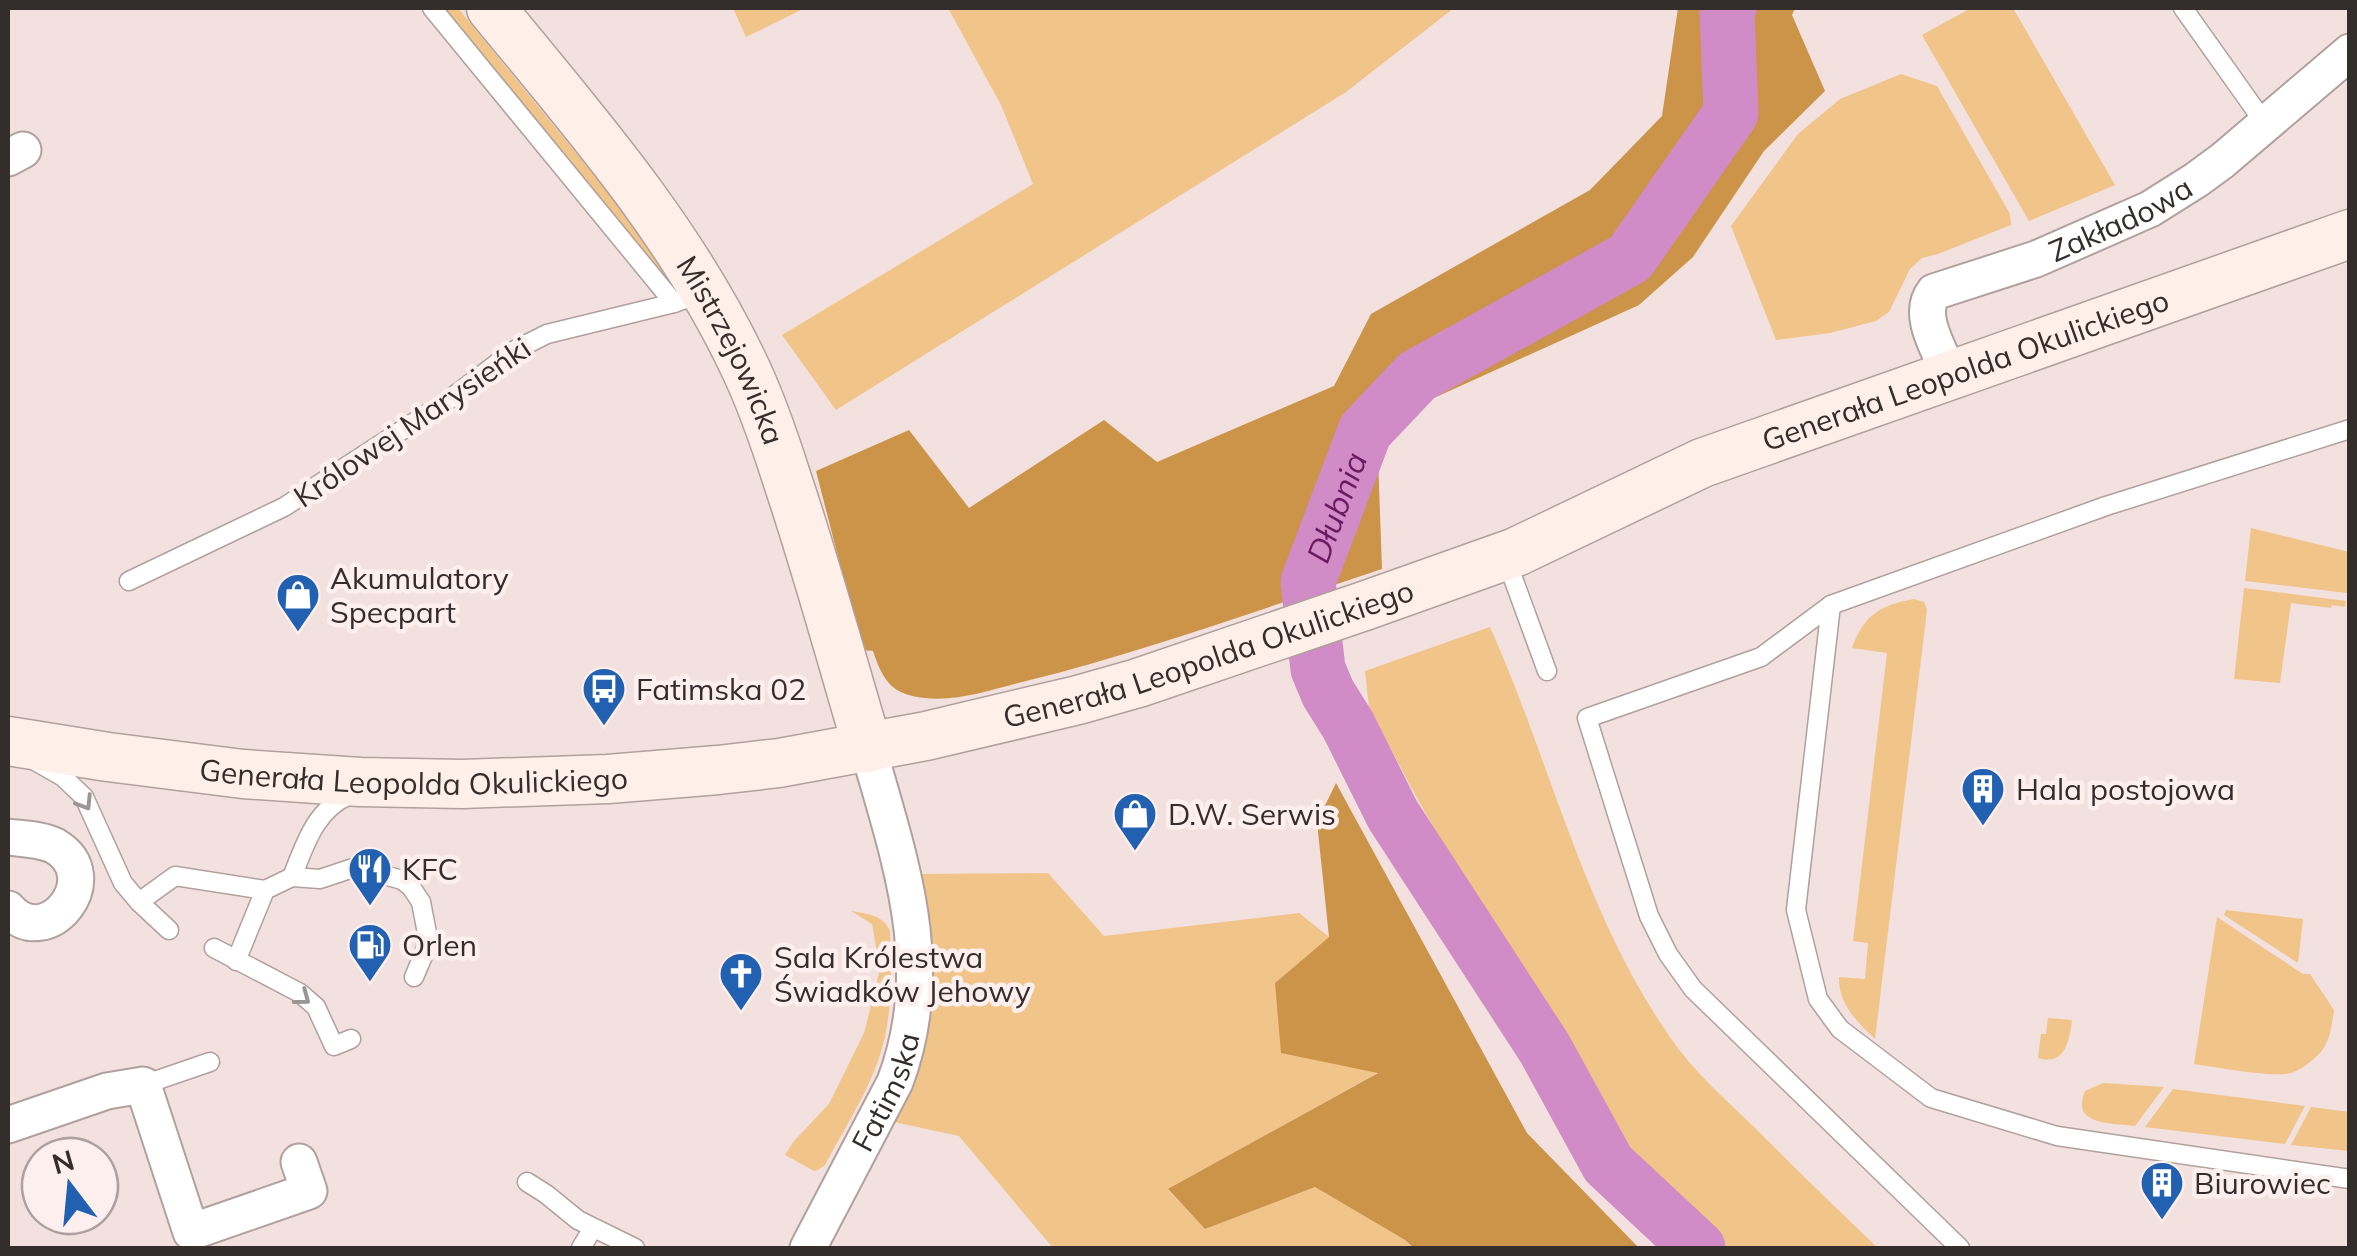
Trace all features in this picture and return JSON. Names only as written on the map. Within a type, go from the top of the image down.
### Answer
[{"type":"main road","name":"Mistrzejowicka","points":[[491,8],[666,229],[690,297],[741,357],[803,525],[868,748]]},
{"type":"main road","name":"Generała Leopolda Okulickiego","points":[[8,744],[242,774],[409,784],[661,776],[868,748],[1078,700],[1367,605],[1504,556],[1702,463],[2350,234]]},
{"type":"street","name":"Zakładowa","points":[[1949,374],[1927,315],[1928,299],[1934,292],[2036,260],[2150,209],[2196,180],[2350,52]]},
{"type":"street","name":"Fatimska","points":[[808,1248],[895,1082],[905,1056],[912,1017],[916,972],[909,897],[868,748]]},
{"type":"street","points":[[8,837],[44,842],[60,850],[70,862],[75,883],[66,907],[49,919],[32,922],[16,917],[8,909]]},
{"type":"street","points":[[8,1125],[107,1091],[143,1085],[192,1232],[309,1191],[299,1162]]},
{"type":"lane","points":[[432,8],[690,297]]},
{"type":"lane","points":[[2183,8],[2266,125]]},
{"type":"lane","name":"Królowej Marysieńki","points":[[129,581],[284,507],[450,399],[531,340],[690,297]]},
{"type":"lane","points":[[1960,1248],[1693,989],[1668,954],[1650,916],[1587,718],[1761,657],[1831,605],[2106,506],[2350,429]]},
{"type":"lane","points":[[1504,556],[1548,670]]},
{"type":"lane","points":[[1831,605],[1796,910],[1818,999],[1840,1029],[1932,1098],[2057,1136],[2350,1179]]},
{"type":"lane","points":[[8,744],[62,777],[84,797],[117,872],[139,902],[170,930]]},
{"type":"lane","points":[[292,877],[310,834],[330,806],[352,795],[409,784]]},
{"type":"lane","points":[[139,902],[175,876],[265,890],[292,877],[320,879],[356,867],[402,880],[420,902],[427,941],[414,977]]},
{"type":"lane","points":[[236,961],[265,890]]},
{"type":"lane","points":[[214,948],[300,994],[316,1007],[334,1046],[351,1038]]},
{"type":"lane","points":[[143,1085],[210,1062]]},
{"type":"lane","points":[[527,1182],[593,1228],[635,1248]]},
{"type":"lane","points":[[581,1248],[593,1228]]},
{"type":"shaded area","points":[[439,8],[458,8],[620,207],[670,280],[664,279]]},
{"type":"shaded area","points":[[733,8],[805,8],[746,37]]},
{"type":"shaded area","points":[[948,8],[1454,8],[1346,92],[836,410],[782,335],[1033,184],[1001,105]]},
{"type":"shaded area","points":[[1678,8],[1795,8],[1792,15],[1825,91],[1764,151],[1693,257],[1639,305],[1403,412],[1378,458],[1382,569],[1163,642],[978,694],[925,698],[904,694],[890,685],[873,651],[862,650],[816,471],[909,430],[969,508],[1104,420],[1157,462],[1334,386],[1371,314],[1590,190],[1662,116]]},
{"type":"shaded area","points":[[1971,8],[2013,8],[2115,185],[2029,221],[1922,35]]},
{"type":"shaded area","points":[[1901,74],[1937,86],[2010,214],[2011,225],[1922,258],[1910,269],[1889,312],[1876,321],[1830,333],[1776,340],[1731,226],[1798,134],[1840,99]]},
{"type":"shaded area","points":[[2251,528],[2349,552],[2347,593],[2245,581]]},
{"type":"shaded area","points":[[2244,588],[2346,601],[2345,607],[2331,608],[2291,603],[2280,683],[2234,679]]},
{"type":"shaded area","points":[[1914,599],[1924,602],[1927,610],[1875,1039],[1845,1004],[1839,977],[1865,979],[1868,943],[1853,941],[1887,653],[1852,648],[1862,627],[1875,613]]},
{"type":"shaded area","points":[[1490,627],[1591,889],[1640,990],[1699,1073],[1878,1248],[1726,1248],[1631,1152],[1495,934],[1369,708],[1365,671]]},
{"type":"shaded area","points":[[1336,783],[1527,1133],[1639,1248],[1414,1248],[1315,1187],[1205,1229],[1168,1189],[1378,1073],[1281,1053],[1275,983],[1329,937],[1317,822]]},
{"type":"shaded area","points":[[1048,873],[1104,936],[1299,913],[1329,937],[1275,983],[1379,1072],[1168,1190],[1205,1229],[1315,1187],[1414,1248],[1053,1248],[959,1136],[894,1122],[916,874]]},
{"type":"shaded area","points":[[2226,910],[2303,919],[2298,963],[2224,915]]},
{"type":"shaded area","points":[[851,911],[879,918],[890,931],[889,1013],[883,1045],[867,1088],[825,1165],[814,1171],[785,1155],[829,1104],[864,1033],[880,969],[872,924]]},
{"type":"shaded area","points":[[2217,917],[2303,974],[2310,974],[2334,1010],[2326,1045],[2299,1069],[2271,1074],[2194,1064]]},
{"type":"shaded area","points":[[2048,1018],[2072,1020],[2064,1050],[2047,1060],[2038,1058]]},
{"type":"shaded area","points":[[2103,1083],[2164,1087],[2135,1126],[2106,1123],[2088,1117],[2083,1111],[2085,1091]]},
{"type":"shaded area","points":[[2173,1089],[2305,1106],[2285,1144],[2145,1127]]},
{"type":"shaded area","points":[[2311,1107],[2349,1112],[2349,1151],[2291,1145]]},
{"type":"waterway","name":"Dłubnia","points":[[1698,1248],[1608,1164],[1545,1049],[1393,815],[1318,669],[1308,582],[1365,431],[1417,376],[1630,258],[1731,113],[1729,8]]},
{"type":"place","name":"Akumulatory Specpart","points":[[298,633]]},
{"type":"place","name":"Fatimska 02","points":[[604,727]]},
{"type":"place","name":"Hala postojowa","points":[[1983,827]]},
{"type":"place","name":"D.W. Serwis","points":[[1135,852]]},
{"type":"place","name":"KFC","points":[[370,907]]},
{"type":"place","name":"Orlen","points":[[370,983]]},
{"type":"place","name":"Sala Królestwa Świadków Jehowy","points":[[741,1012]]},
{"type":"place","name":"Biurowiec","points":[[2162,1221]]}]
